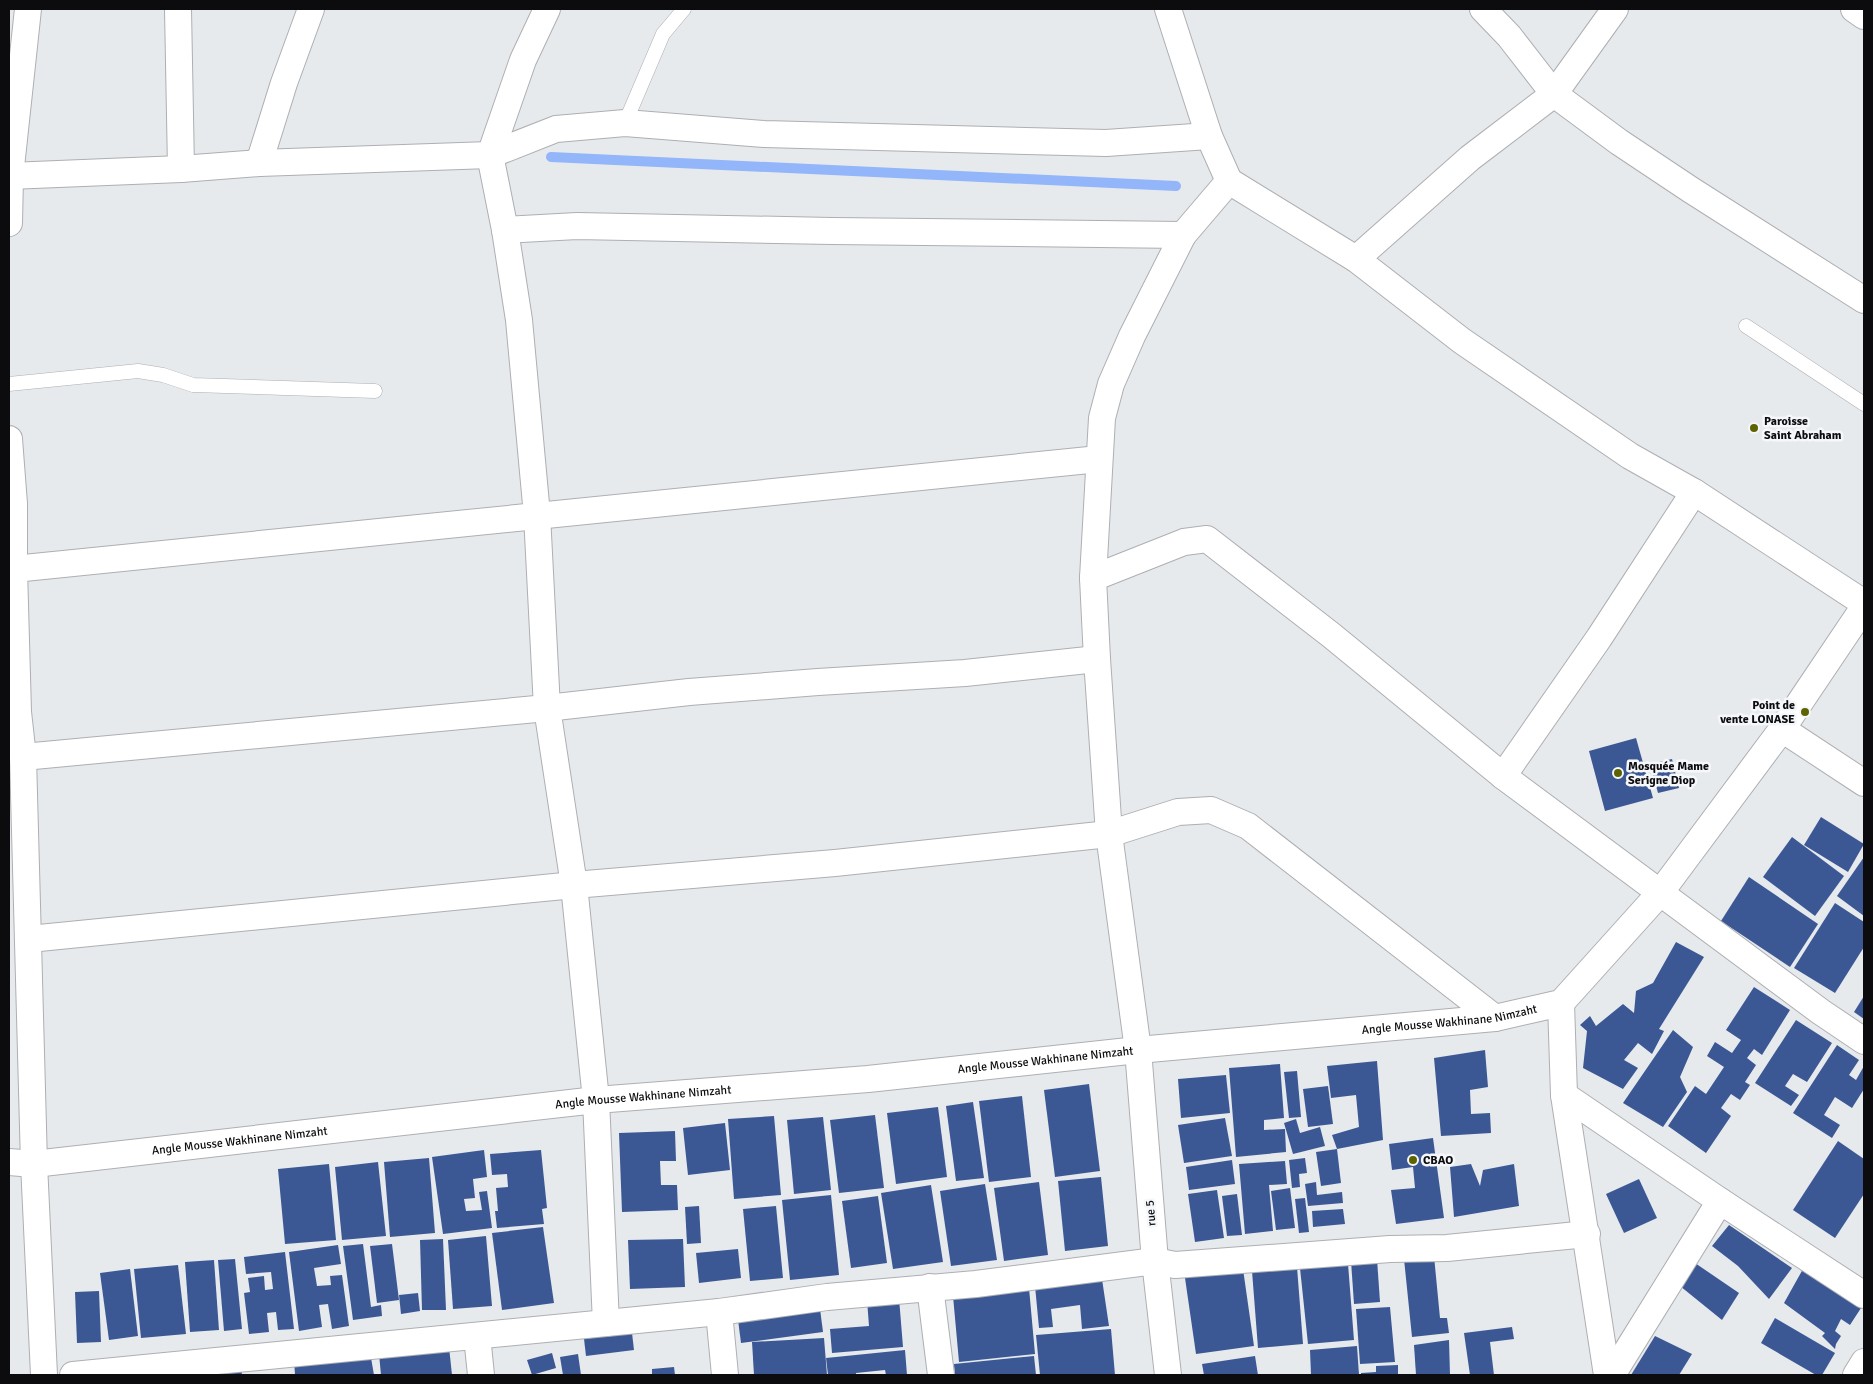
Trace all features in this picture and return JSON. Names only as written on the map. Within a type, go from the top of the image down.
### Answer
[{"type":"street","points":[[9,223],[9,176],[28,9]]},
{"type":"street","points":[[178,9],[181,169]]},
{"type":"street","points":[[259,163],[284,83],[312,9]]},
{"type":"street","points":[[547,9],[523,60],[490,155],[505,230],[519,320],[537,515],[547,708],[574,885],[596,1100],[606,1323]]},
{"type":"street","points":[[1168,9],[1209,136],[1229,181],[1356,259],[1462,341],[1630,456],[1694,492],[1864,605],[1782,729],[1660,893],[1561,1003],[1564,1095],[1607,1375]]},
{"type":"street","points":[[1483,9],[1509,36],[1554,94],[1619,142],[1691,190],[1864,300]]},
{"type":"street","points":[[1356,259],[1470,158],[1554,94],[1615,9]]},
{"type":"street","points":[[1854,9],[1864,16]]},
{"type":"street","points":[[9,176],[181,169],[259,163],[490,155],[556,129],[624,123],[764,134],[1106,143],[1209,136]]},
{"type":"street","name":"rue 5","points":[[1168,1375],[1155,1261],[1138,1050],[1109,834],[1093,578],[1099,459],[1102,418],[1111,384],[1132,336],[1183,235],[1229,181]]},
{"type":"street","points":[[505,230],[577,226],[1183,235]]},
{"type":"street","points":[[9,440],[14,569],[13,710],[24,757],[18,910],[29,939],[34,1164],[44,1375]]},
{"type":"street","points":[[14,569],[1099,459]]},
{"type":"street","points":[[1503,776],[1599,638],[1694,492]]},
{"type":"street","points":[[1093,578],[1184,542],[1207,539],[1331,635],[1503,776],[1821,1012],[1864,1041]]},
{"type":"street","points":[[24,757],[547,708],[689,692],[965,673],[1097,659]]},
{"type":"street","points":[[1782,729],[1864,782]]},
{"type":"street","points":[[29,939],[574,885],[835,863],[1109,834],[1178,812],[1211,810],[1248,826],[1495,1018]]},
{"type":"street","name":"Angle Mousse Wakhinane Nimzaht","points":[[9,1162],[34,1164],[596,1100],[868,1079],[1138,1050],[1495,1018],[1561,1003]]},
{"type":"street","points":[[1564,1095],[1720,1201],[1864,1295]]},
{"type":"street","points":[[1612,1375],[1720,1201]]},
{"type":"street","points":[[73,1375],[276,1366],[477,1336],[719,1312],[827,1297],[976,1284],[1155,1261],[1175,1264],[1390,1249],[1447,1248],[1586,1234]]},
{"type":"street","points":[[930,1287],[941,1375]]},
{"type":"street","points":[[719,1312],[725,1375]]},
{"type":"street","points":[[477,1336],[481,1375]]},
{"type":"street","points":[[1856,1375],[1864,1362]]},
{"type":"lane","points":[[624,123],[663,34],[684,9]]},
{"type":"lane","points":[[1746,326],[1864,404]]},
{"type":"lane","points":[[9,384],[138,371],[163,375],[193,384],[375,391]]},
{"type":"building","points":[[1636,738],[1653,798],[1605,811],[1589,751]]},
{"type":"building","points":[[1672,759],[1679,788],[1658,793],[1650,764]]},
{"type":"building","points":[[1821,817],[1864,844],[1848,872],[1804,845]]},
{"type":"building","points":[[1792,837],[1844,876],[1815,916],[1763,877]]},
{"type":"building","points":[[1864,857],[1864,916],[1837,896]]},
{"type":"building","points":[[1749,877],[1818,924],[1790,967],[1721,921]]},
{"type":"building","points":[[1835,903],[1864,922],[1864,947],[1835,993],[1794,968]]},
{"type":"building","points":[[1676,942],[1704,957],[1659,1029],[1664,1031],[1652,1054],[1638,1043],[1624,1060],[1638,1068],[1623,1089],[1583,1068],[1587,1031],[1580,1025],[1590,1016],[1596,1026],[1623,1004],[1634,1013],[1636,991],[1653,983]]},
{"type":"building","points":[[1754,987],[1790,1010],[1762,1055],[1754,1049],[1747,1058],[1756,1065],[1745,1082],[1750,1085],[1740,1100],[1731,1094],[1721,1108],[1731,1116],[1706,1153],[1668,1126],[1695,1086],[1706,1094],[1724,1067],[1707,1056],[1715,1042],[1732,1053],[1741,1040],[1726,1030]]},
{"type":"building","points":[[1864,996],[1864,1019],[1854,1012]]},
{"type":"building","points":[[1796,1020],[1832,1043],[1807,1082],[1793,1074],[1785,1086],[1799,1095],[1791,1106],[1755,1083]]},
{"type":"building","points":[[1673,1030],[1693,1047],[1680,1077],[1687,1092],[1663,1127],[1623,1103]]},
{"type":"building","points":[[1837,1045],[1859,1060],[1849,1075],[1856,1080],[1864,1066],[1864,1089],[1852,1108],[1835,1097],[1824,1115],[1840,1125],[1832,1138],[1793,1113]]},
{"type":"building","points":[[1485,1050],[1488,1087],[1470,1090],[1471,1114],[1490,1113],[1491,1133],[1441,1136],[1434,1058]]},
{"type":"building","points":[[1377,1061],[1383,1140],[1337,1149],[1332,1135],[1359,1127],[1356,1095],[1331,1098],[1327,1066]]},
{"type":"building","points":[[1280,1064],[1284,1118],[1264,1120],[1264,1130],[1285,1129],[1286,1152],[1236,1157],[1229,1068]]},
{"type":"building","points":[[1297,1071],[1301,1117],[1289,1118],[1284,1072]]},
{"type":"building","points":[[1226,1075],[1230,1113],[1181,1118],[1178,1079]]},
{"type":"building","points":[[1089,1084],[1100,1171],[1055,1177],[1044,1090]]},
{"type":"building","points":[[1328,1086],[1333,1124],[1308,1127],[1303,1089]]},
{"type":"building","points":[[1022,1096],[1031,1177],[989,1182],[979,1101]]},
{"type":"building","points":[[973,1102],[984,1178],[956,1181],[946,1106]]},
{"type":"building","points":[[938,1107],[947,1177],[896,1184],[887,1113]]},
{"type":"building","points":[[875,1115],[884,1188],[839,1193],[830,1120]]},
{"type":"building","points":[[774,1116],[781,1195],[734,1199],[728,1119]]},
{"type":"building","points":[[823,1117],[831,1190],[794,1194],[787,1120]]},
{"type":"building","points":[[1225,1118],[1232,1156],[1184,1163],[1178,1125]]},
{"type":"building","points":[[1296,1119],[1300,1133],[1320,1127],[1325,1146],[1293,1154],[1284,1123]]},
{"type":"building","points":[[725,1123],[730,1170],[688,1175],[683,1128]]},
{"type":"building","points":[[675,1131],[676,1161],[660,1161],[661,1185],[677,1185],[678,1210],[622,1212],[619,1133]]},
{"type":"building","points":[[1433,1138],[1444,1218],[1396,1224],[1391,1190],[1415,1188],[1413,1167],[1392,1170],[1389,1144]]},
{"type":"building","points":[[1838,1141],[1864,1159],[1864,1194],[1835,1238],[1793,1210]]},
{"type":"building","points":[[1337,1149],[1341,1183],[1321,1186],[1316,1152]]},
{"type":"building","points":[[484,1150],[487,1177],[473,1179],[475,1198],[464,1199],[466,1211],[482,1210],[479,1192],[487,1191],[492,1228],[443,1234],[432,1157]]},
{"type":"building","points":[[541,1150],[547,1208],[542,1209],[544,1224],[497,1228],[495,1211],[498,1211],[496,1188],[508,1187],[507,1174],[492,1175],[490,1154]]},
{"type":"building","points":[[429,1158],[435,1233],[390,1237],[384,1162]]},
{"type":"building","points":[[1305,1158],[1307,1173],[1299,1174],[1300,1187],[1292,1188],[1289,1160]]},
{"type":"building","points":[[1232,1160],[1235,1184],[1189,1190],[1186,1167]]},
{"type":"building","points":[[1285,1161],[1287,1184],[1269,1185],[1273,1231],[1245,1234],[1239,1164]]},
{"type":"building","points":[[378,1162],[386,1236],[342,1240],[335,1167]]},
{"type":"building","points":[[329,1164],[336,1240],[285,1244],[278,1169]]},
{"type":"building","points":[[1471,1164],[1480,1186],[1483,1170],[1514,1164],[1519,1206],[1454,1217],[1450,1167]]},
{"type":"building","points":[[1101,1177],[1108,1246],[1065,1251],[1058,1181]]},
{"type":"building","points":[[1639,1179],[1657,1218],[1624,1233],[1606,1194]]},
{"type":"building","points":[[1039,1182],[1048,1255],[1004,1261],[994,1188]]},
{"type":"building","points":[[1316,1182],[1317,1195],[1342,1192],[1343,1203],[1308,1206],[1305,1184]]},
{"type":"building","points":[[985,1184],[997,1260],[951,1266],[940,1191]]},
{"type":"building","points":[[931,1185],[943,1262],[893,1269],[881,1193]]},
{"type":"building","points":[[1290,1188],[1295,1228],[1276,1230],[1271,1191]]},
{"type":"building","points":[[1217,1190],[1224,1238],[1195,1242],[1188,1194]]},
{"type":"building","points":[[1237,1194],[1242,1235],[1227,1236],[1222,1196]]},
{"type":"building","points":[[831,1195],[839,1275],[790,1280],[782,1200]]},
{"type":"building","points":[[878,1196],[887,1263],[851,1268],[842,1201]]},
{"type":"building","points":[[1305,1198],[1309,1232],[1299,1233],[1295,1199]]},
{"type":"building","points":[[699,1206],[701,1243],[687,1244],[685,1207]]},
{"type":"building","points":[[776,1206],[783,1278],[750,1281],[743,1209]]},
{"type":"building","points":[[1343,1209],[1345,1224],[1313,1227],[1312,1211]]},
{"type":"building","points":[[1729,1225],[1792,1268],[1769,1299],[1738,1266],[1712,1246]]},
{"type":"building","points":[[543,1227],[554,1303],[502,1310],[492,1233]]},
{"type":"building","points":[[486,1236],[492,1306],[453,1309],[448,1240]]},
{"type":"building","points":[[443,1239],[446,1310],[422,1310],[420,1240]]},
{"type":"building","points":[[683,1239],[685,1287],[630,1289],[628,1240]]},
{"type":"building","points":[[363,1244],[371,1307],[381,1305],[382,1316],[353,1320],[343,1246]]},
{"type":"building","points":[[392,1244],[399,1300],[377,1303],[370,1246]]},
{"type":"building","points":[[338,1245],[341,1264],[314,1268],[317,1286],[331,1285],[330,1276],[342,1275],[349,1326],[332,1329],[328,1304],[319,1305],[322,1327],[299,1331],[289,1252]]},
{"type":"building","points":[[738,1249],[741,1278],[699,1283],[696,1253]]},
{"type":"building","points":[[285,1252],[294,1329],[278,1330],[276,1312],[267,1313],[269,1332],[249,1334],[244,1293],[250,1292],[248,1278],[264,1276],[265,1290],[273,1289],[271,1272],[246,1274],[244,1257]]},
{"type":"building","points":[[1434,1256],[1440,1318],[1447,1318],[1449,1333],[1412,1337],[1404,1259]]},
{"type":"building","points":[[235,1259],[242,1329],[224,1331],[218,1260]]},
{"type":"building","points":[[1377,1259],[1380,1302],[1354,1304],[1351,1261]]},
{"type":"building","points":[[214,1260],[219,1330],[190,1332],[185,1262]]},
{"type":"building","points":[[1695,1263],[1739,1293],[1722,1320],[1680,1286]]},
{"type":"building","points":[[1348,1264],[1354,1340],[1308,1344],[1300,1268]]},
{"type":"building","points":[[178,1265],[186,1334],[141,1338],[134,1269]]},
{"type":"building","points":[[1297,1267],[1303,1344],[1258,1348],[1252,1271]]},
{"type":"building","points":[[130,1269],[138,1336],[109,1340],[100,1273]]},
{"type":"building","points":[[1243,1269],[1254,1346],[1196,1354],[1185,1278]]},
{"type":"building","points":[[1803,1269],[1861,1308],[1850,1325],[1841,1319],[1835,1331],[1841,1336],[1835,1349],[1822,1336],[1825,1333],[1784,1303]]},
{"type":"building","points":[[1102,1279],[1109,1326],[1082,1329],[1080,1305],[1051,1309],[1053,1327],[1039,1328],[1035,1286]]},
{"type":"building","points":[[1029,1288],[1035,1354],[959,1362],[953,1296]]},
{"type":"building","points":[[99,1291],[101,1342],[77,1343],[75,1292]]},
{"type":"building","points":[[418,1293],[420,1311],[401,1314],[399,1295]]},
{"type":"building","points":[[899,1298],[903,1347],[832,1353],[830,1329],[869,1326],[867,1300]]},
{"type":"building","points":[[819,1301],[823,1332],[741,1343],[737,1312]]},
{"type":"building","points":[[1390,1307],[1395,1362],[1360,1364],[1356,1309]]},
{"type":"building","points":[[1775,1318],[1835,1353],[1822,1375],[1816,1375],[1761,1343]]},
{"type":"building","points":[[1512,1327],[1514,1339],[1490,1342],[1494,1375],[1470,1375],[1464,1333]]},
{"type":"building","points":[[1111,1329],[1115,1375],[1040,1375],[1036,1335]]},
{"type":"building","points":[[632,1333],[634,1350],[586,1356],[584,1339]]},
{"type":"building","points":[[1655,1336],[1692,1354],[1679,1375],[1631,1375]]},
{"type":"building","points":[[824,1338],[827,1375],[754,1375],[752,1342]]},
{"type":"building","points":[[1449,1340],[1450,1375],[1416,1375],[1414,1345]]},
{"type":"building","points":[[1357,1346],[1359,1375],[1311,1375],[1310,1350]]},
{"type":"building","points":[[449,1347],[452,1375],[381,1375],[379,1354]]},
{"type":"building","points":[[905,1350],[907,1375],[886,1375],[885,1370],[856,1373],[856,1375],[828,1375],[826,1358]]},
{"type":"building","points":[[370,1352],[374,1375],[295,1375],[294,1360]]},
{"type":"building","points":[[552,1353],[556,1368],[532,1375],[527,1360]]},
{"type":"building","points":[[578,1354],[581,1375],[563,1375],[560,1357]]},
{"type":"building","points":[[1034,1356],[1036,1375],[955,1375],[954,1364]]},
{"type":"building","points":[[1255,1356],[1258,1375],[1204,1375],[1202,1364]]},
{"type":"building","points":[[1398,1365],[1398,1375],[1361,1375],[1361,1373],[1376,1372],[1376,1366]]},
{"type":"building","points":[[241,1367],[242,1375],[187,1375]]},
{"type":"building","points":[[674,1367],[675,1375],[652,1375],[652,1369]]},
{"type":"waterway","points":[[551,157],[1176,186]]},
{"type":"place","name":"Paroisse Saint Abraham","points":[[1754,428]]},
{"type":"place","name":"Point de vente LONASE","points":[[1805,712]]},
{"type":"place","name":"Mosquée Mame Serigne Diop","points":[[1618,773]]},
{"type":"place","name":"CBAO","points":[[1413,1160]]}]
